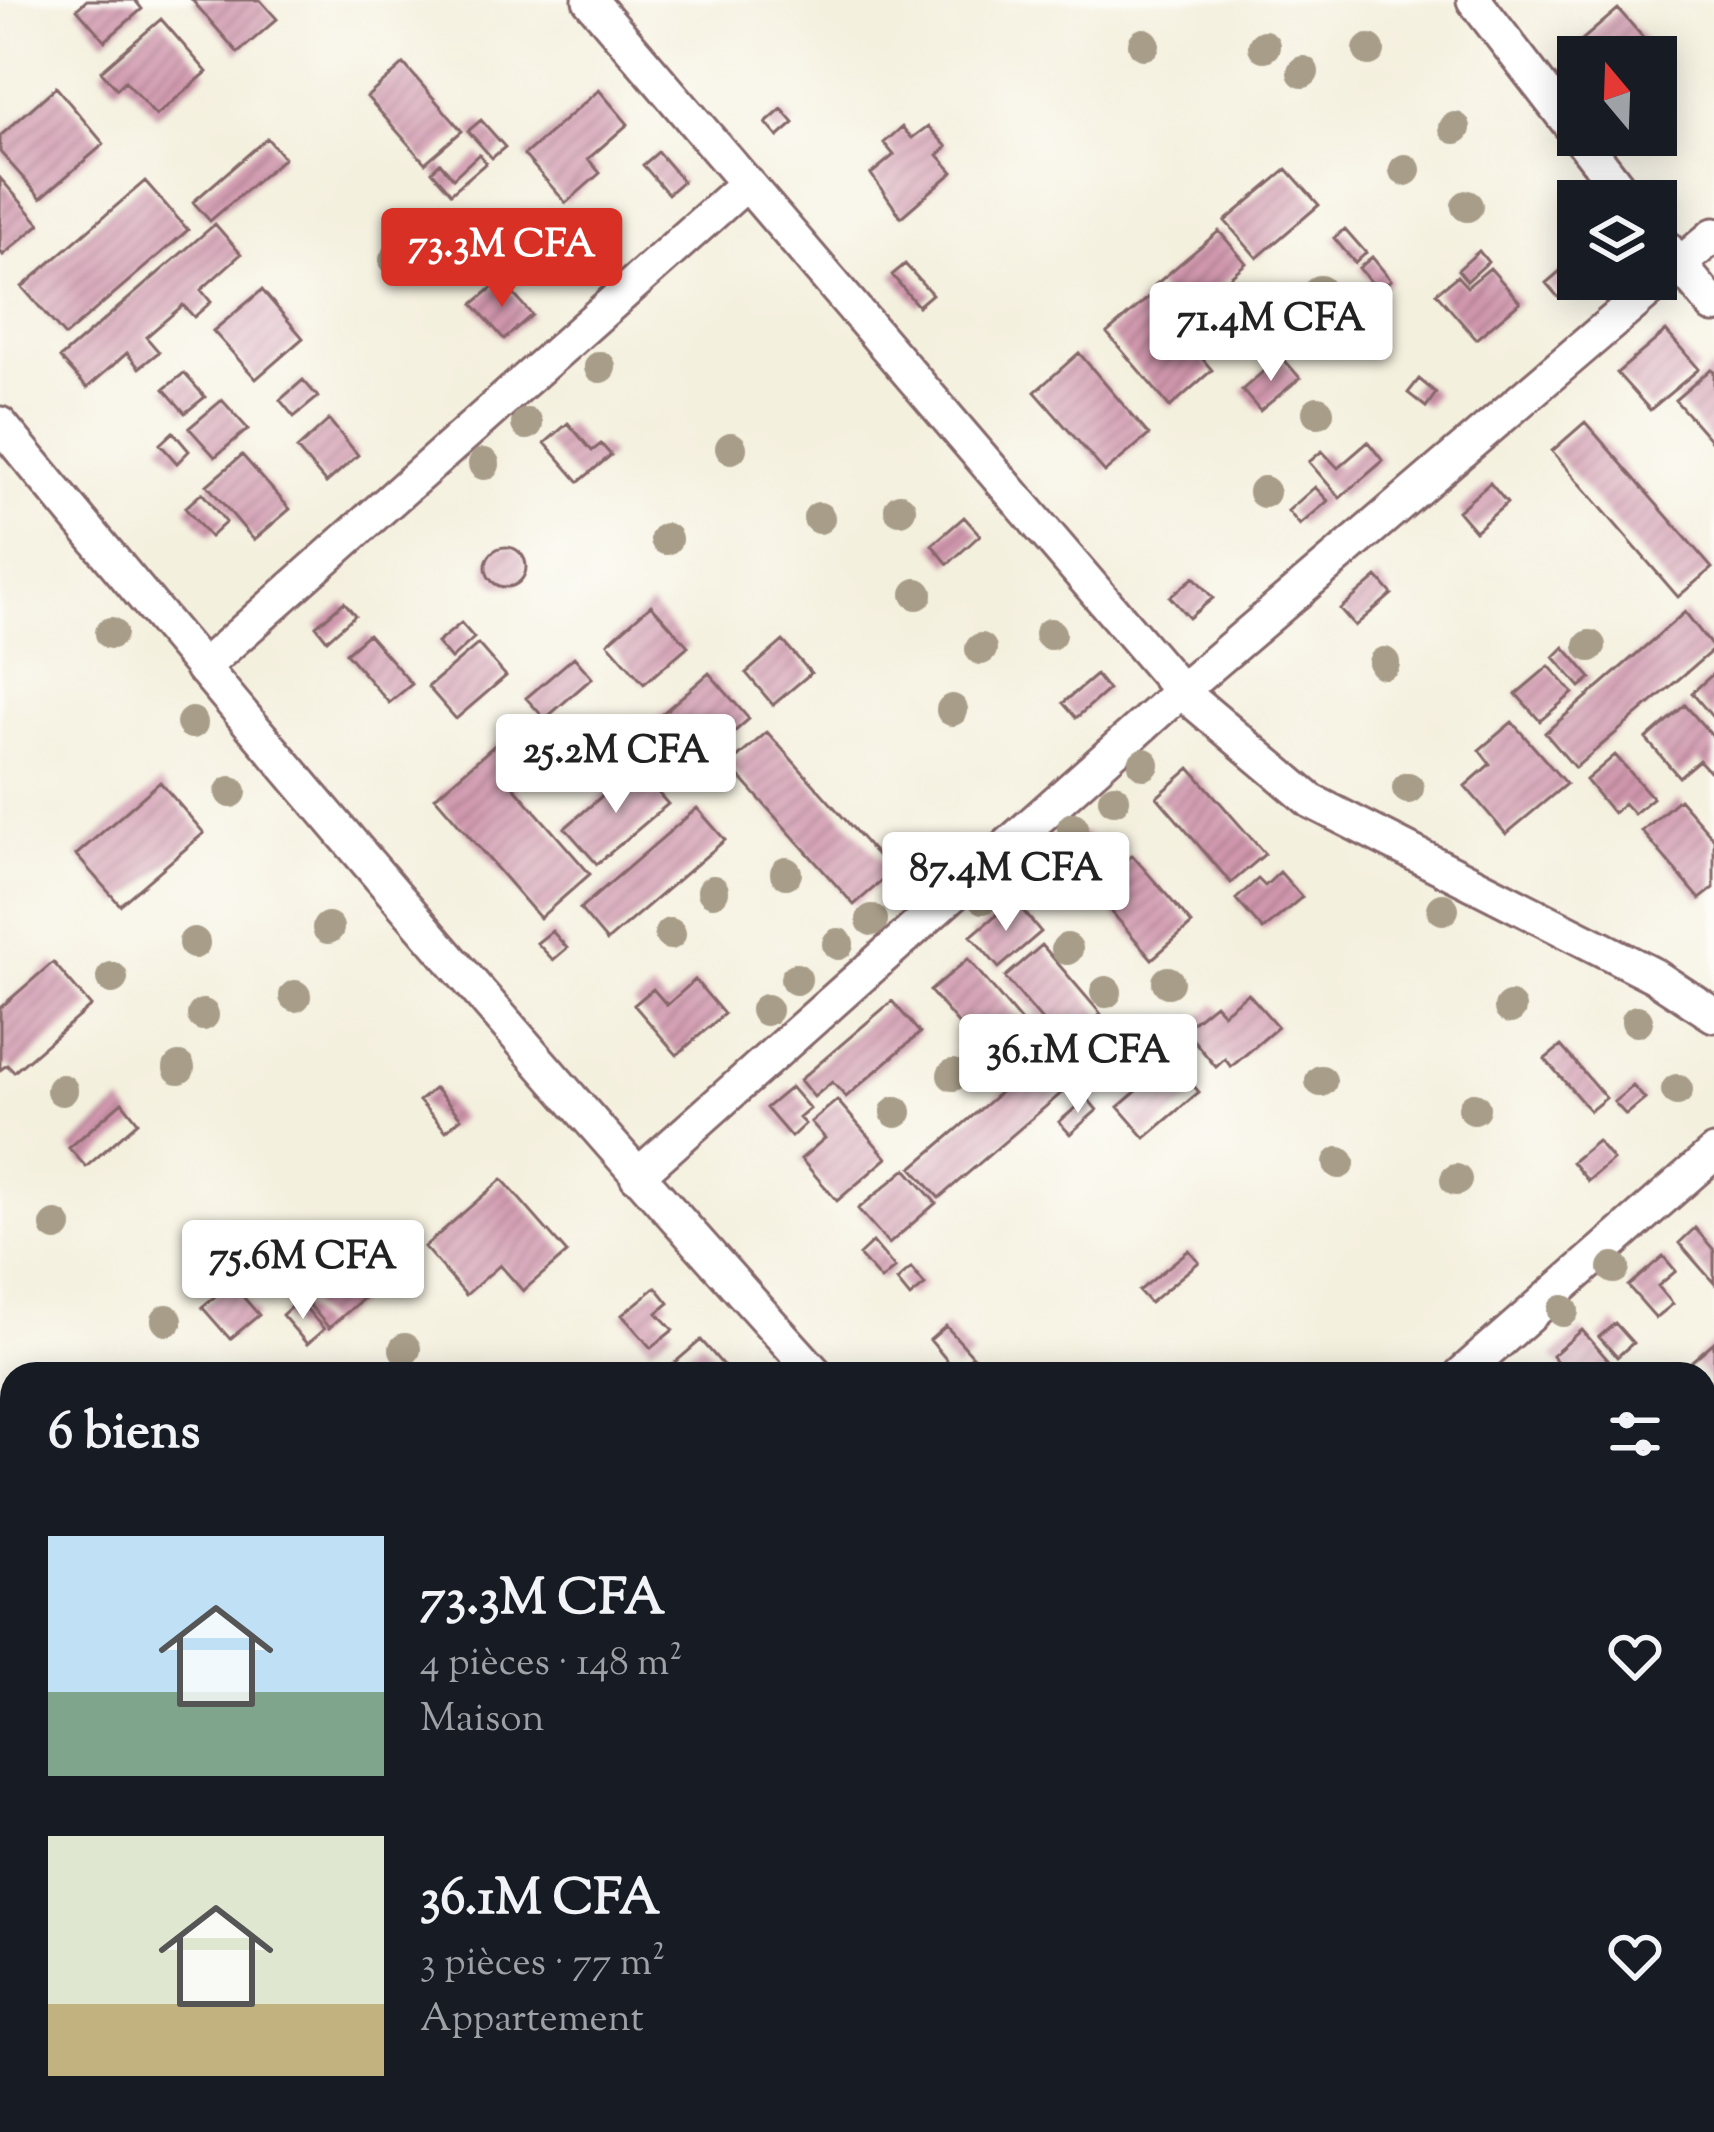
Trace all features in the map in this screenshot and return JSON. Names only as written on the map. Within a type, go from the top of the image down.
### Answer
[{"type":"street","points":[[590,0],[1181,692],[1311,801],[1653,975],[1714,1015]]},
{"type":"street","points":[[1474,0],[1557,108]]},
{"type":"street","points":[[1594,156],[1613,180]]},
{"type":"street","points":[[202,668],[747,183]]},
{"type":"street","points":[[637,1176],[1181,692],[1714,235]]},
{"type":"street","points":[[1678,266],[1714,306]]},
{"type":"street","points":[[0,424],[637,1176],[805,1362]]},
{"type":"street","points":[[1476,1362],[1714,1153]]},
{"type":"building","points":[[87,0],[135,0],[142,9],[105,41],[77,9]]},
{"type":"building","points":[[192,0],[260,0],[277,19],[238,53]]},
{"type":"building","points":[[1618,9],[1642,36],[1587,36]]},
{"type":"building","points":[[161,19],[207,72],[156,116],[125,81],[117,89],[101,71]]},
{"type":"building","points":[[404,64],[462,131],[425,163],[367,97]]},
{"type":"building","points":[[56,87],[104,144],[41,198],[0,152],[0,136]]},
{"type":"building","points":[[599,90],[628,124],[588,159],[600,173],[566,203],[524,155]]},
{"type":"building","points":[[782,109],[794,123],[778,137],[766,123]]},
{"type":"building","points":[[481,120],[505,147],[492,158],[468,131]]},
{"type":"building","points":[[928,126],[947,147],[938,155],[953,172],[901,217],[871,174],[894,155],[884,143],[902,127],[912,138]]},
{"type":"building","points":[[267,138],[284,158],[210,221],[193,202]]},
{"type":"building","points":[[658,152],[683,181],[668,194],[643,165]]},
{"type":"building","points":[[479,154],[486,163],[451,193],[432,171],[440,163],[453,178]]},
{"type":"building","points":[[1287,169],[1319,205],[1257,258],[1225,221]]},
{"type":"building","points":[[0,178],[40,224],[3,255],[0,251]]},
{"type":"building","points":[[145,181],[188,230],[65,336],[22,287]]},
{"type":"building","points":[[215,224],[241,254],[201,290],[211,302],[194,317],[183,305],[146,337],[159,352],[139,368],[127,353],[87,388],[60,358]]},
{"type":"building","points":[[1345,229],[1366,253],[1355,263],[1334,238]]},
{"type":"building","points":[[1219,231],[1246,263],[1183,318],[1155,285]]},
{"type":"building","points":[[1479,251],[1488,262],[1467,281],[1458,270]]},
{"type":"building","points":[[1372,257],[1391,280],[1379,291],[1359,268]]},
{"type":"building","points":[[905,264],[932,294],[918,306],[892,275]]},
{"type":"building","points":[[1490,268],[1520,302],[1476,339],[1436,293],[1457,276],[1467,287]]},
{"type":"building","points":[[1557,274],[1557,296],[1546,283]]},
{"type":"building","points":[[501,280],[532,315],[504,339],[473,304]]},
{"type":"building","points":[[262,290],[303,338],[256,379],[213,331]]},
{"type":"building","points":[[1149,297],[1212,370],[1170,407],[1107,333]]},
{"type":"building","points":[[1666,331],[1699,369],[1650,410],[1617,373]]},
{"type":"building","points":[[1079,353],[1149,435],[1105,472],[1035,392]]},
{"type":"building","points":[[1281,356],[1300,378],[1260,411],[1242,390]]},
{"type":"building","points":[[1711,369],[1714,372],[1714,444],[1675,400]]},
{"type":"building","points":[[184,373],[205,397],[185,413],[164,389]]},
{"type":"building","points":[[1419,379],[1436,393],[1426,407],[1408,393]]},
{"type":"building","points":[[303,380],[318,397],[294,417],[280,400]]},
{"type":"building","points":[[222,400],[248,429],[215,457],[189,428]]},
{"type":"building","points":[[329,420],[358,455],[326,483],[297,449]]},
{"type":"building","points":[[1585,422],[1712,568],[1678,597],[1552,451]]},
{"type":"building","points":[[568,423],[592,451],[601,444],[611,455],[579,482],[545,443]]},
{"type":"building","points":[[173,432],[189,451],[177,463],[160,444]]},
{"type":"building","points":[[1368,442],[1383,461],[1340,498],[1309,462],[1322,451],[1338,468]]},
{"type":"building","points":[[242,455],[290,509],[254,540],[207,485]]},
{"type":"building","points":[[1490,483],[1507,503],[1475,531],[1458,511]]},
{"type":"building","points":[[1315,487],[1328,501],[1300,525],[1288,511]]},
{"type":"building","points":[[202,493],[226,522],[210,537],[185,508]]},
{"type":"building","points":[[964,517],[980,535],[948,564],[932,545]]},
{"type":"building","points":[[506,547],[520,553],[526,567],[520,581],[506,587],[492,581],[486,567],[492,553]]},
{"type":"building","points":[[1194,577],[1213,598],[1189,618],[1170,597]]},
{"type":"building","points":[[1377,577],[1392,594],[1355,626],[1340,609]]},
{"type":"building","points":[[344,602],[355,615],[327,640],[316,626]]},
{"type":"building","points":[[651,605],[688,646],[644,684],[608,643]]},
{"type":"building","points":[[1685,612],[1714,649],[1575,768],[1545,733]]},
{"type":"building","points":[[461,623],[474,638],[451,659],[437,643]]},
{"type":"building","points":[[368,634],[412,684],[389,703],[346,653]]},
{"type":"building","points":[[783,641],[811,673],[773,705],[746,673]]},
{"type":"building","points":[[478,644],[506,676],[456,719],[428,687]]},
{"type":"building","points":[[1564,647],[1591,678],[1580,687],[1554,657]]},
{"type":"building","points":[[574,657],[592,678],[545,719],[526,698]]},
{"type":"building","points":[[1549,666],[1573,693],[1540,721],[1516,694]]},
{"type":"building","points":[[709,673],[749,719],[688,772],[648,726]]},
{"type":"building","points":[[1714,673],[1714,719],[1692,693]]},
{"type":"building","points":[[1096,675],[1108,690],[1076,718],[1063,703]]},
{"type":"building","points":[[1685,705],[1714,738],[1714,767],[1709,771],[1699,760],[1679,777],[1646,739]]},
{"type":"building","points":[[1512,722],[1566,784],[1506,834],[1465,786],[1490,764],[1479,750]]},
{"type":"building","points":[[518,725],[546,758],[514,787],[590,874],[540,918],[435,797]]},
{"type":"building","points":[[767,732],[892,872],[854,905],[729,765]]},
{"type":"building","points":[[1615,755],[1653,798],[1634,814],[1624,803],[1613,813],[1586,780]]},
{"type":"building","points":[[635,767],[668,804],[597,864],[565,828]]},
{"type":"building","points":[[1190,768],[1265,854],[1231,883],[1157,797]]},
{"type":"building","points":[[160,782],[204,833],[120,905],[76,855]]},
{"type":"building","points":[[1679,799],[1714,839],[1714,888],[1700,899],[1642,831]]},
{"type":"building","points":[[697,808],[725,840],[607,941],[580,909]]},
{"type":"building","points":[[1084,832],[1097,848],[1068,873],[1055,857]]},
{"type":"building","points":[[1132,855],[1192,924],[1152,959],[1092,889]]},
{"type":"building","points":[[1280,872],[1302,897],[1263,930],[1236,899],[1258,879],[1265,886]]},
{"type":"building","points":[[1014,900],[1041,932],[999,968],[971,936]]},
{"type":"building","points":[[552,931],[567,948],[553,960],[537,943]]},
{"type":"building","points":[[1042,945],[1101,1014],[1064,1046],[1005,977]]},
{"type":"building","points":[[968,959],[1035,1038],[998,1070],[930,991]]},
{"type":"building","points":[[53,962],[91,1006],[14,1072],[7,1065],[0,1070],[0,1008]]},
{"type":"building","points":[[695,980],[724,1014],[677,1055],[634,1005],[653,989],[667,1005]]},
{"type":"building","points":[[1248,993],[1278,1027],[1231,1067],[1225,1059],[1216,1067],[1184,1029],[1215,1004],[1223,1013]]},
{"type":"building","points":[[892,1001],[920,1033],[846,1097],[832,1082],[814,1097],[800,1080]]},
{"type":"building","points":[[1159,1046],[1199,1092],[1145,1138],[1118,1107],[1152,1078],[1139,1063]]},
{"type":"building","points":[[1561,1046],[1606,1098],[1590,1111],[1545,1059]]},
{"type":"building","points":[[1046,1053],[1072,1084],[939,1198],[912,1168]]},
{"type":"building","points":[[1633,1086],[1645,1099],[1626,1115],[1614,1102]]},
{"type":"building","points":[[791,1087],[810,1109],[799,1118],[805,1124],[791,1137],[766,1108]]},
{"type":"building","points":[[435,1088],[461,1118],[446,1131],[419,1101]]},
{"type":"building","points":[[1087,1098],[1097,1110],[1070,1134],[1059,1122]]},
{"type":"building","points":[[837,1100],[887,1158],[837,1201],[801,1159],[825,1138],[811,1122]]},
{"type":"building","points":[[122,1102],[138,1122],[86,1167],[69,1148]]},
{"type":"building","points":[[1597,1141],[1613,1160],[1588,1181],[1572,1162]]},
{"type":"building","points":[[906,1169],[936,1203],[889,1244],[858,1209]]},
{"type":"building","points":[[502,1179],[567,1253],[523,1291],[500,1265],[466,1295],[424,1247]]},
{"type":"building","points":[[1695,1228],[1714,1250],[1714,1283],[1679,1243]]},
{"type":"building","points":[[873,1242],[895,1268],[881,1280],[859,1255]]},
{"type":"building","points":[[364,1244],[390,1275],[329,1328],[302,1296]]},
{"type":"building","points":[[1189,1250],[1199,1262],[1150,1303],[1139,1291]]},
{"type":"building","points":[[1663,1256],[1676,1271],[1658,1286],[1673,1304],[1656,1318],[1628,1286]]},
{"type":"building","points":[[911,1268],[925,1285],[910,1297],[897,1281]]},
{"type":"building","points":[[231,1283],[259,1315],[230,1339],[202,1307]]},
{"type":"building","points":[[656,1287],[669,1303],[657,1313],[673,1330],[651,1348],[622,1315]]},
{"type":"building","points":[[299,1300],[324,1329],[307,1344],[282,1315]]},
{"type":"building","points":[[1615,1323],[1633,1343],[1617,1357],[1599,1337]]},
{"type":"building","points":[[946,1326],[973,1356],[965,1362],[948,1362],[930,1340]]},
{"type":"building","points":[[1582,1330],[1610,1362],[1557,1362],[1552,1356]]},
{"type":"building","points":[[701,1340],[720,1362],[675,1362]]},
{"type":"building","points":[[1714,1342],[1714,1362],[1692,1361]]}]
